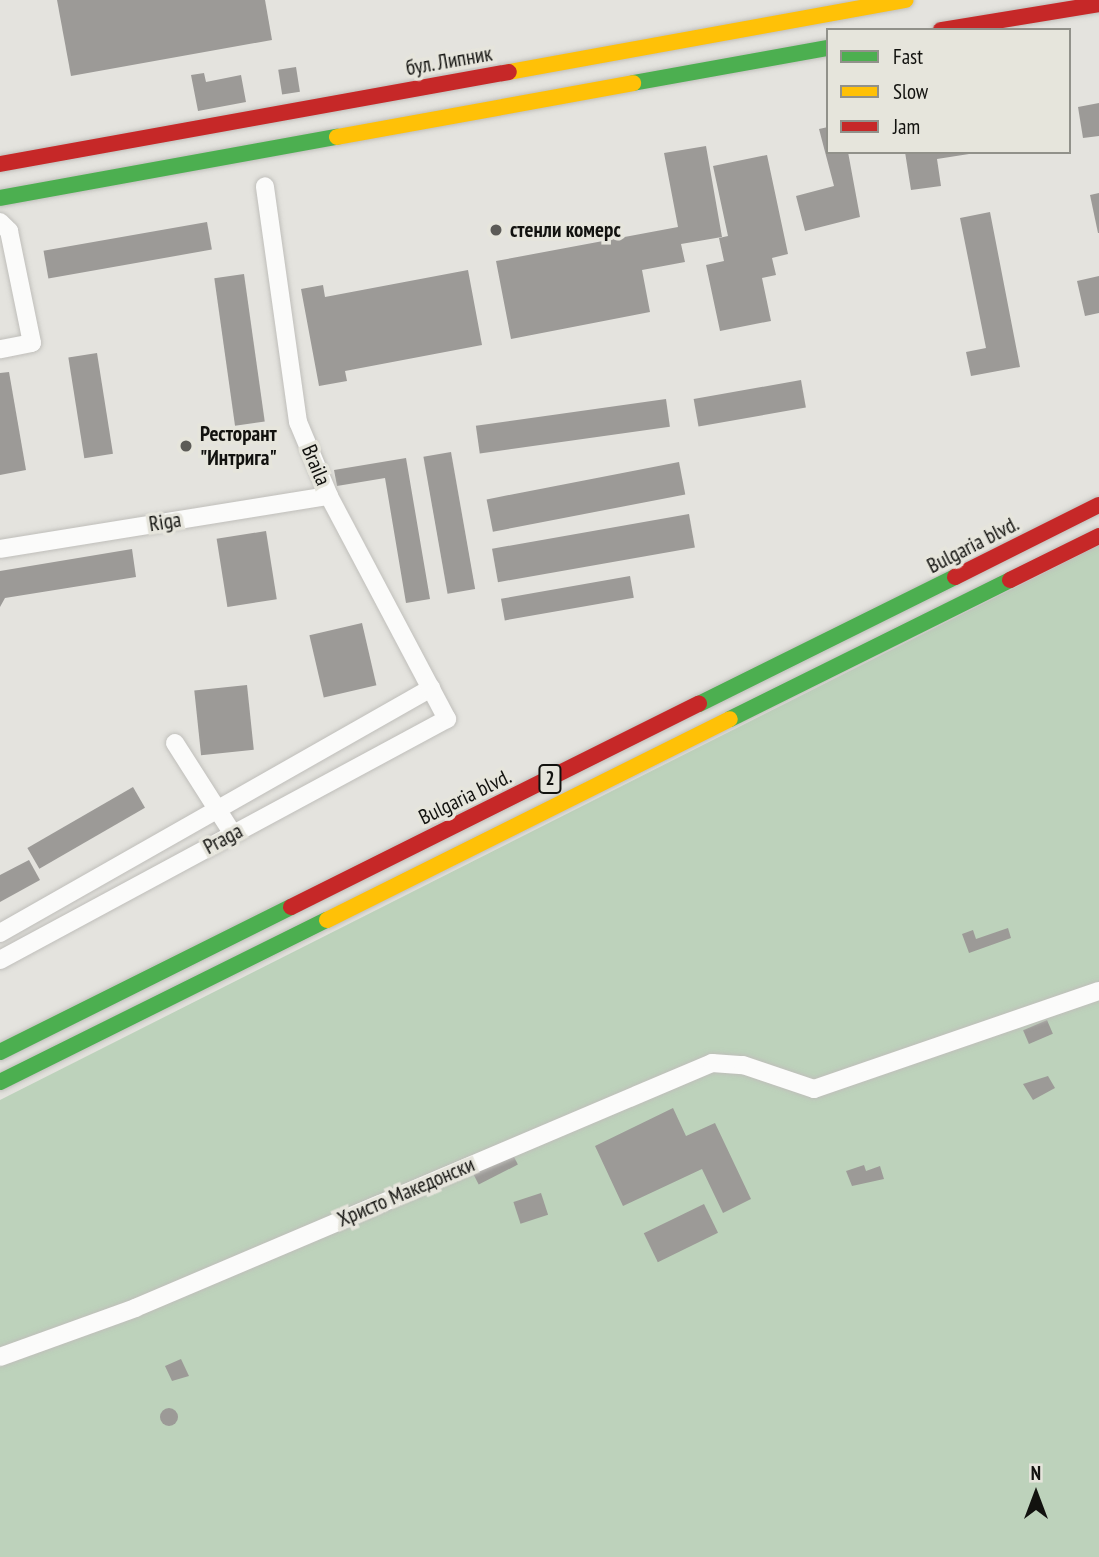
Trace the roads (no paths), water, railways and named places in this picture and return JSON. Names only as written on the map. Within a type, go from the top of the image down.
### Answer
[{"type":"main road","name":"бул. Липник","points":[[0,164],[906,0]]},
{"type":"main road","points":[[953,28],[1099,4]]},
{"type":"main road","points":[[733,31],[739,62]]},
{"type":"main road","points":[[0,198],[826,48]]},
{"type":"main road","name":"Bulgaria blvd.","points":[[0,1052],[1099,505]]},
{"type":"main road","name":"2","points":[[0,1082],[1099,536]]},
{"type":"street","name":"Braila","points":[[265,186],[298,422],[329,496],[447,719]]},
{"type":"street","points":[[0,222],[9,231],[32,343],[0,349]]},
{"type":"street","name":"Riga","points":[[0,549],[329,496]]},
{"type":"street","points":[[0,933],[430,688]]},
{"type":"street","name":"Praga","points":[[0,960],[447,719]]},
{"type":"street","points":[[175,743],[233,834]]},
{"type":"street","name":"Христо Македонски","points":[[0,1357],[135,1307],[712,1063],[743,1065],[814,1089],[1099,991]]},
{"type":"place","name":"стенли комерс","points":[[496,230]]},
{"type":"place","name":"Ресторант \"Интрига\"","points":[[186,446]]}]
